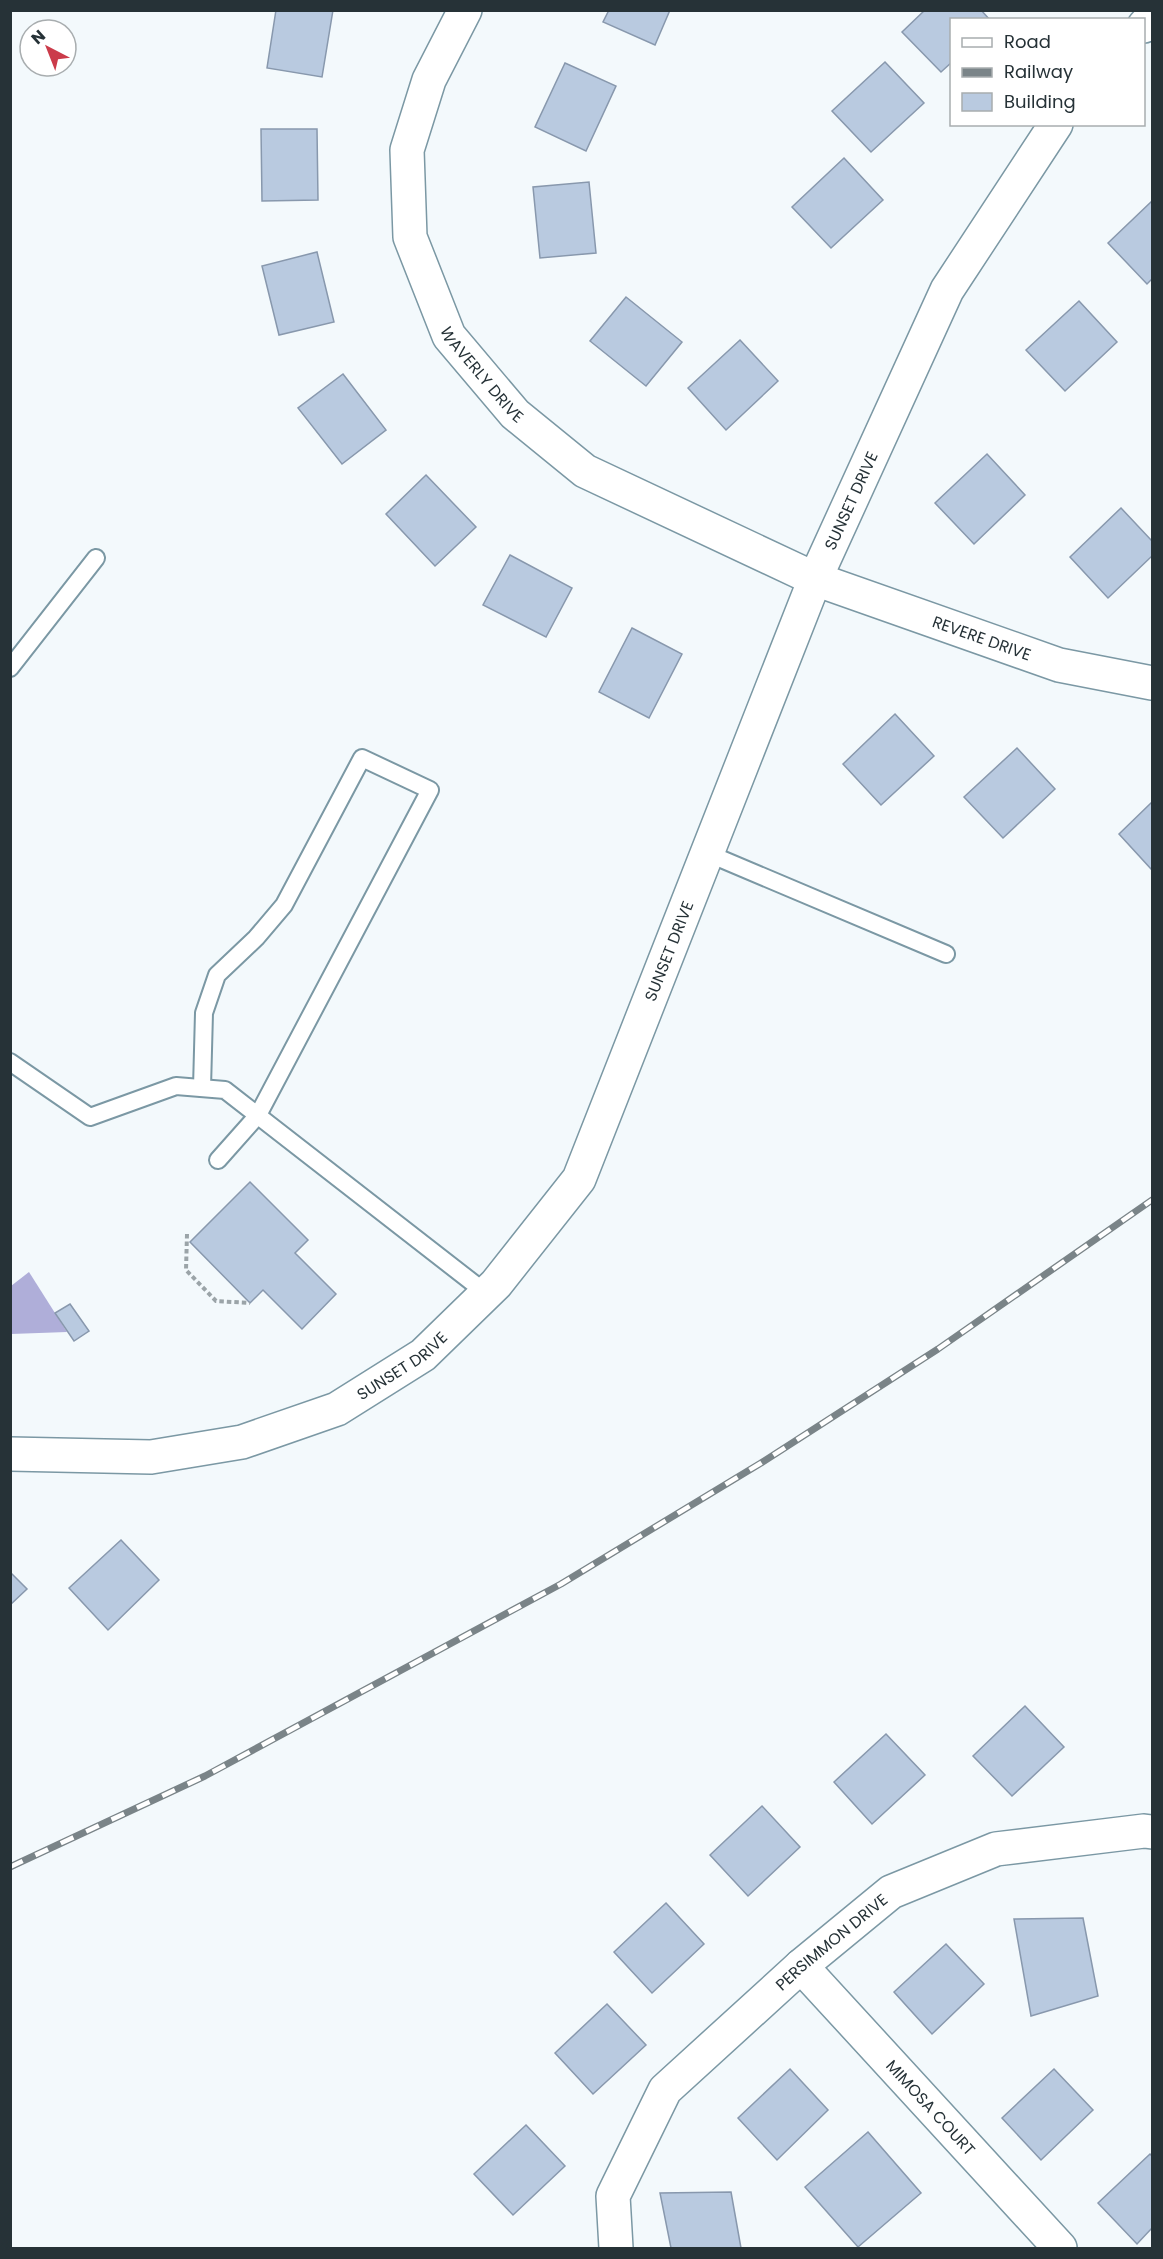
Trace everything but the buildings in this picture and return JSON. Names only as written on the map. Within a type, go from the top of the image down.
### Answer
[{"type":"street","name":"WAVERLY DRIVE","points":[[465,10],[429,80],[407,150],[410,237],[449,336],[515,414],[585,471],[815,579]]},
{"type":"street","name":"SUNSET DRIVE","points":[[10,1454],[151,1457],[242,1442],[337,1409],[423,1355],[486,1293],[579,1179],[815,579],[946,290],[1055,126]]},
{"type":"street","name":"REVERE DRIVE","points":[[815,579],[1059,665],[1152,683]]},
{"type":"street","name":"PERSIMMON DRIVE","points":[[616,2248],[613,2196],[665,2090],[801,1966],[891,1892],[996,1849],[1148,1831]]},
{"type":"street","name":"MIMOSA COURT","points":[[801,1966],[1060,2248]]},
{"type":"lane","points":[[10,668],[96,558]]},
{"type":"lane","points":[[202,1088],[204,1013],[217,975],[256,938],[284,905],[362,758],[430,790],[258,1115],[218,1160]]},
{"type":"lane","points":[[707,853],[946,954]]},
{"type":"lane","points":[[10,1062],[90,1117],[176,1086],[225,1090],[486,1293]]},
{"type":"path","points":[[187,1234],[186,1270],[216,1301],[250,1303]]},
{"type":"water","points":[[29,1272],[67,1332],[11,1334],[11,1286]]},
{"type":"railway","points":[[10,1867],[205,1776],[561,1584],[761,1463],[938,1349],[1152,1200]]}]
